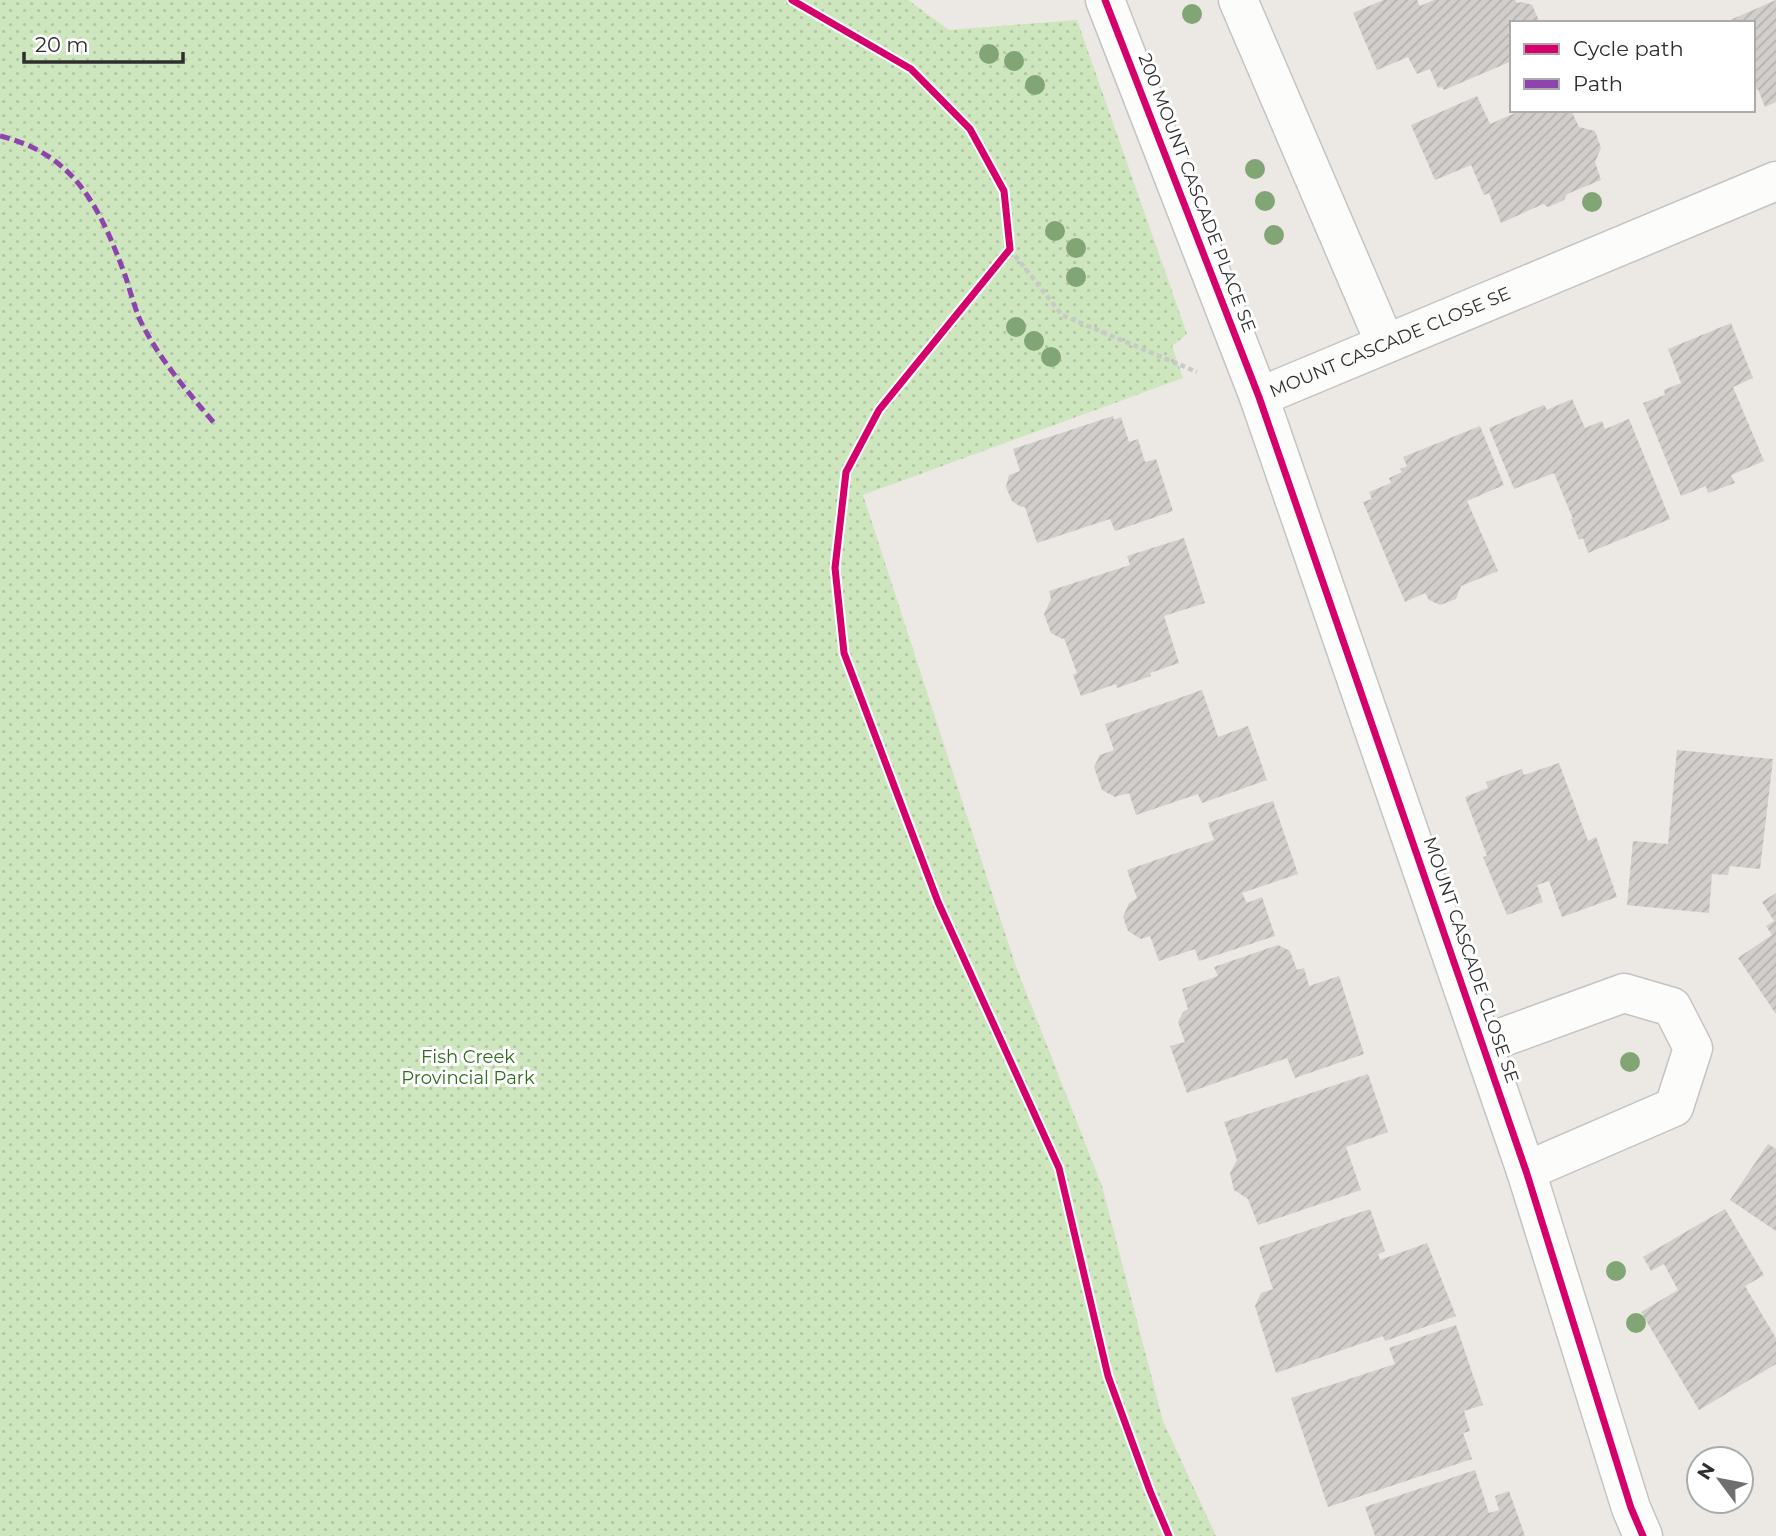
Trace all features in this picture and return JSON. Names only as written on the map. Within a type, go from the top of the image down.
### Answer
[{"type":"street","name":"200 MOUNT CASCADE PLACE SE","points":[[1105,0],[1259,397]]},
{"type":"street","points":[[1238,0],[1385,343]]},
{"type":"street","name":"MOUNT CASCADE CLOSE SE","points":[[1643,1536],[1631,1508],[1526,1171],[1259,397],[1776,181]]},
{"type":"street","points":[[1483,1044],[1624,993],[1672,1007],[1693,1048],[1674,1107],[1526,1171]]},
{"type":"path","points":[[1009,238],[1010,249],[1062,315],[1259,397]]},
{"type":"path","points":[[1002,259],[1010,249]]},
{"type":"green space","name":"Fish Creek Provincial Park","points":[[0,0],[908,0],[949,30],[1077,20],[1187,334],[1172,346],[1183,378],[863,495],[1015,964],[1102,1186],[1163,1421],[1216,1536],[0,1536]]},
{"type":"building","points":[[1383,0],[1417,0],[1420,6],[1434,0],[1515,0],[1517,3],[1532,5],[1539,21],[1510,21],[1510,62],[1444,90],[1442,87],[1438,88],[1430,69],[1417,74],[1408,57],[1377,70],[1353,13]]},
{"type":"building","points":[[1776,0],[1776,102],[1765,107],[1758,89],[1755,90],[1755,21],[1728,21]]},
{"type":"building","points":[[1477,96],[1490,124],[1517,112],[1572,112],[1579,127],[1595,131],[1601,148],[1595,162],[1601,180],[1567,194],[1564,200],[1548,207],[1543,204],[1501,223],[1489,193],[1484,195],[1471,165],[1435,180],[1411,125]]},
{"type":"building","points":[[1731,323],[1753,378],[1733,387],[1764,461],[1731,475],[1735,483],[1708,493],[1706,486],[1681,496],[1643,403],[1665,395],[1664,390],[1681,383],[1668,349]]},
{"type":"building","points":[[1572,399],[1585,428],[1602,421],[1605,429],[1629,419],[1670,519],[1588,553],[1583,538],[1579,540],[1554,473],[1514,489],[1489,428],[1544,405],[1547,410]]},
{"type":"building","points":[[1113,416],[1114,420],[1121,417],[1129,442],[1138,439],[1145,462],[1156,459],[1173,511],[1115,531],[1110,519],[1037,543],[1025,507],[1012,501],[1006,487],[1009,475],[1020,471],[1013,449]]},
{"type":"building","points":[[1480,426],[1504,485],[1467,501],[1498,571],[1461,586],[1456,599],[1440,605],[1429,600],[1425,593],[1405,602],[1363,502],[1372,499],[1369,492],[1391,483],[1389,478],[1402,472],[1400,469],[1407,466],[1403,457]]},
{"type":"building","points":[[1184,538],[1205,603],[1164,616],[1179,663],[1117,688],[1116,684],[1081,696],[1073,675],[1077,673],[1064,638],[1051,633],[1044,614],[1051,599],[1049,591],[1130,565],[1127,556]]},
{"type":"building","points":[[1202,690],[1218,737],[1248,726],[1267,780],[1202,803],[1198,794],[1136,815],[1129,793],[1115,797],[1102,790],[1094,767],[1100,755],[1114,750],[1105,724]]},
{"type":"building","points":[[1677,750],[1773,759],[1760,869],[1730,866],[1728,875],[1712,874],[1709,913],[1627,905],[1633,841],[1668,844]]},
{"type":"building","points":[[1559,763],[1588,841],[1596,837],[1617,897],[1562,917],[1549,881],[1537,885],[1543,902],[1507,915],[1483,857],[1487,856],[1465,797],[1488,788],[1486,782],[1522,769],[1524,775]]},
{"type":"building","points":[[1273,801],[1298,874],[1242,893],[1247,903],[1262,897],[1275,936],[1199,961],[1195,949],[1159,961],[1150,936],[1141,939],[1128,931],[1123,917],[1129,903],[1137,898],[1127,870],[1214,840],[1208,823]]},
{"type":"building","points":[[1776,893],[1776,1014],[1738,958],[1772,935],[1766,926],[1774,921],[1762,902]]},
{"type":"building","points":[[1278,945],[1290,951],[1297,970],[1304,968],[1309,986],[1339,976],[1364,1054],[1295,1078],[1287,1058],[1187,1093],[1170,1046],[1185,1042],[1178,1022],[1183,1012],[1188,1009],[1182,989],[1218,976],[1214,967]]},
{"type":"building","points":[[1368,1074],[1388,1132],[1346,1147],[1361,1190],[1258,1225],[1248,1199],[1234,1190],[1230,1173],[1237,1160],[1224,1122]]},
{"type":"building","points":[[1768,1144],[1776,1149],[1776,1231],[1730,1200]]},
{"type":"building","points":[[1370,1209],[1385,1251],[1378,1254],[1380,1260],[1427,1243],[1456,1316],[1385,1341],[1383,1336],[1276,1373],[1255,1306],[1261,1293],[1273,1289],[1259,1247]]},
{"type":"building","points":[[1725,1209],[1764,1275],[1745,1286],[1776,1338],[1776,1364],[1699,1410],[1641,1312],[1678,1290],[1664,1264],[1651,1271],[1643,1257]]},
{"type":"building","points":[[1456,1325],[1483,1405],[1464,1411],[1470,1431],[1463,1433],[1472,1459],[1328,1507],[1291,1398],[1395,1364],[1389,1348]]},
{"type":"building","points":[[1475,1470],[1489,1513],[1499,1510],[1495,1496],[1509,1491],[1525,1536],[1375,1536],[1365,1507]]},
{"type":"marked path","points":[[0,136],[26,144],[48,156],[66,170],[81,187],[94,206],[116,251],[138,315],[148,334],[174,374],[215,424]]},
{"type":"cycle path","points":[[792,0],[911,69],[970,129],[1004,191],[1010,249],[879,410],[846,472],[835,568],[844,653],[938,902],[1059,1168],[1108,1376],[1169,1536]]},
{"type":"cycle path","points":[[1105,0],[1259,397],[1526,1171],[1631,1508],[1643,1536]]}]
